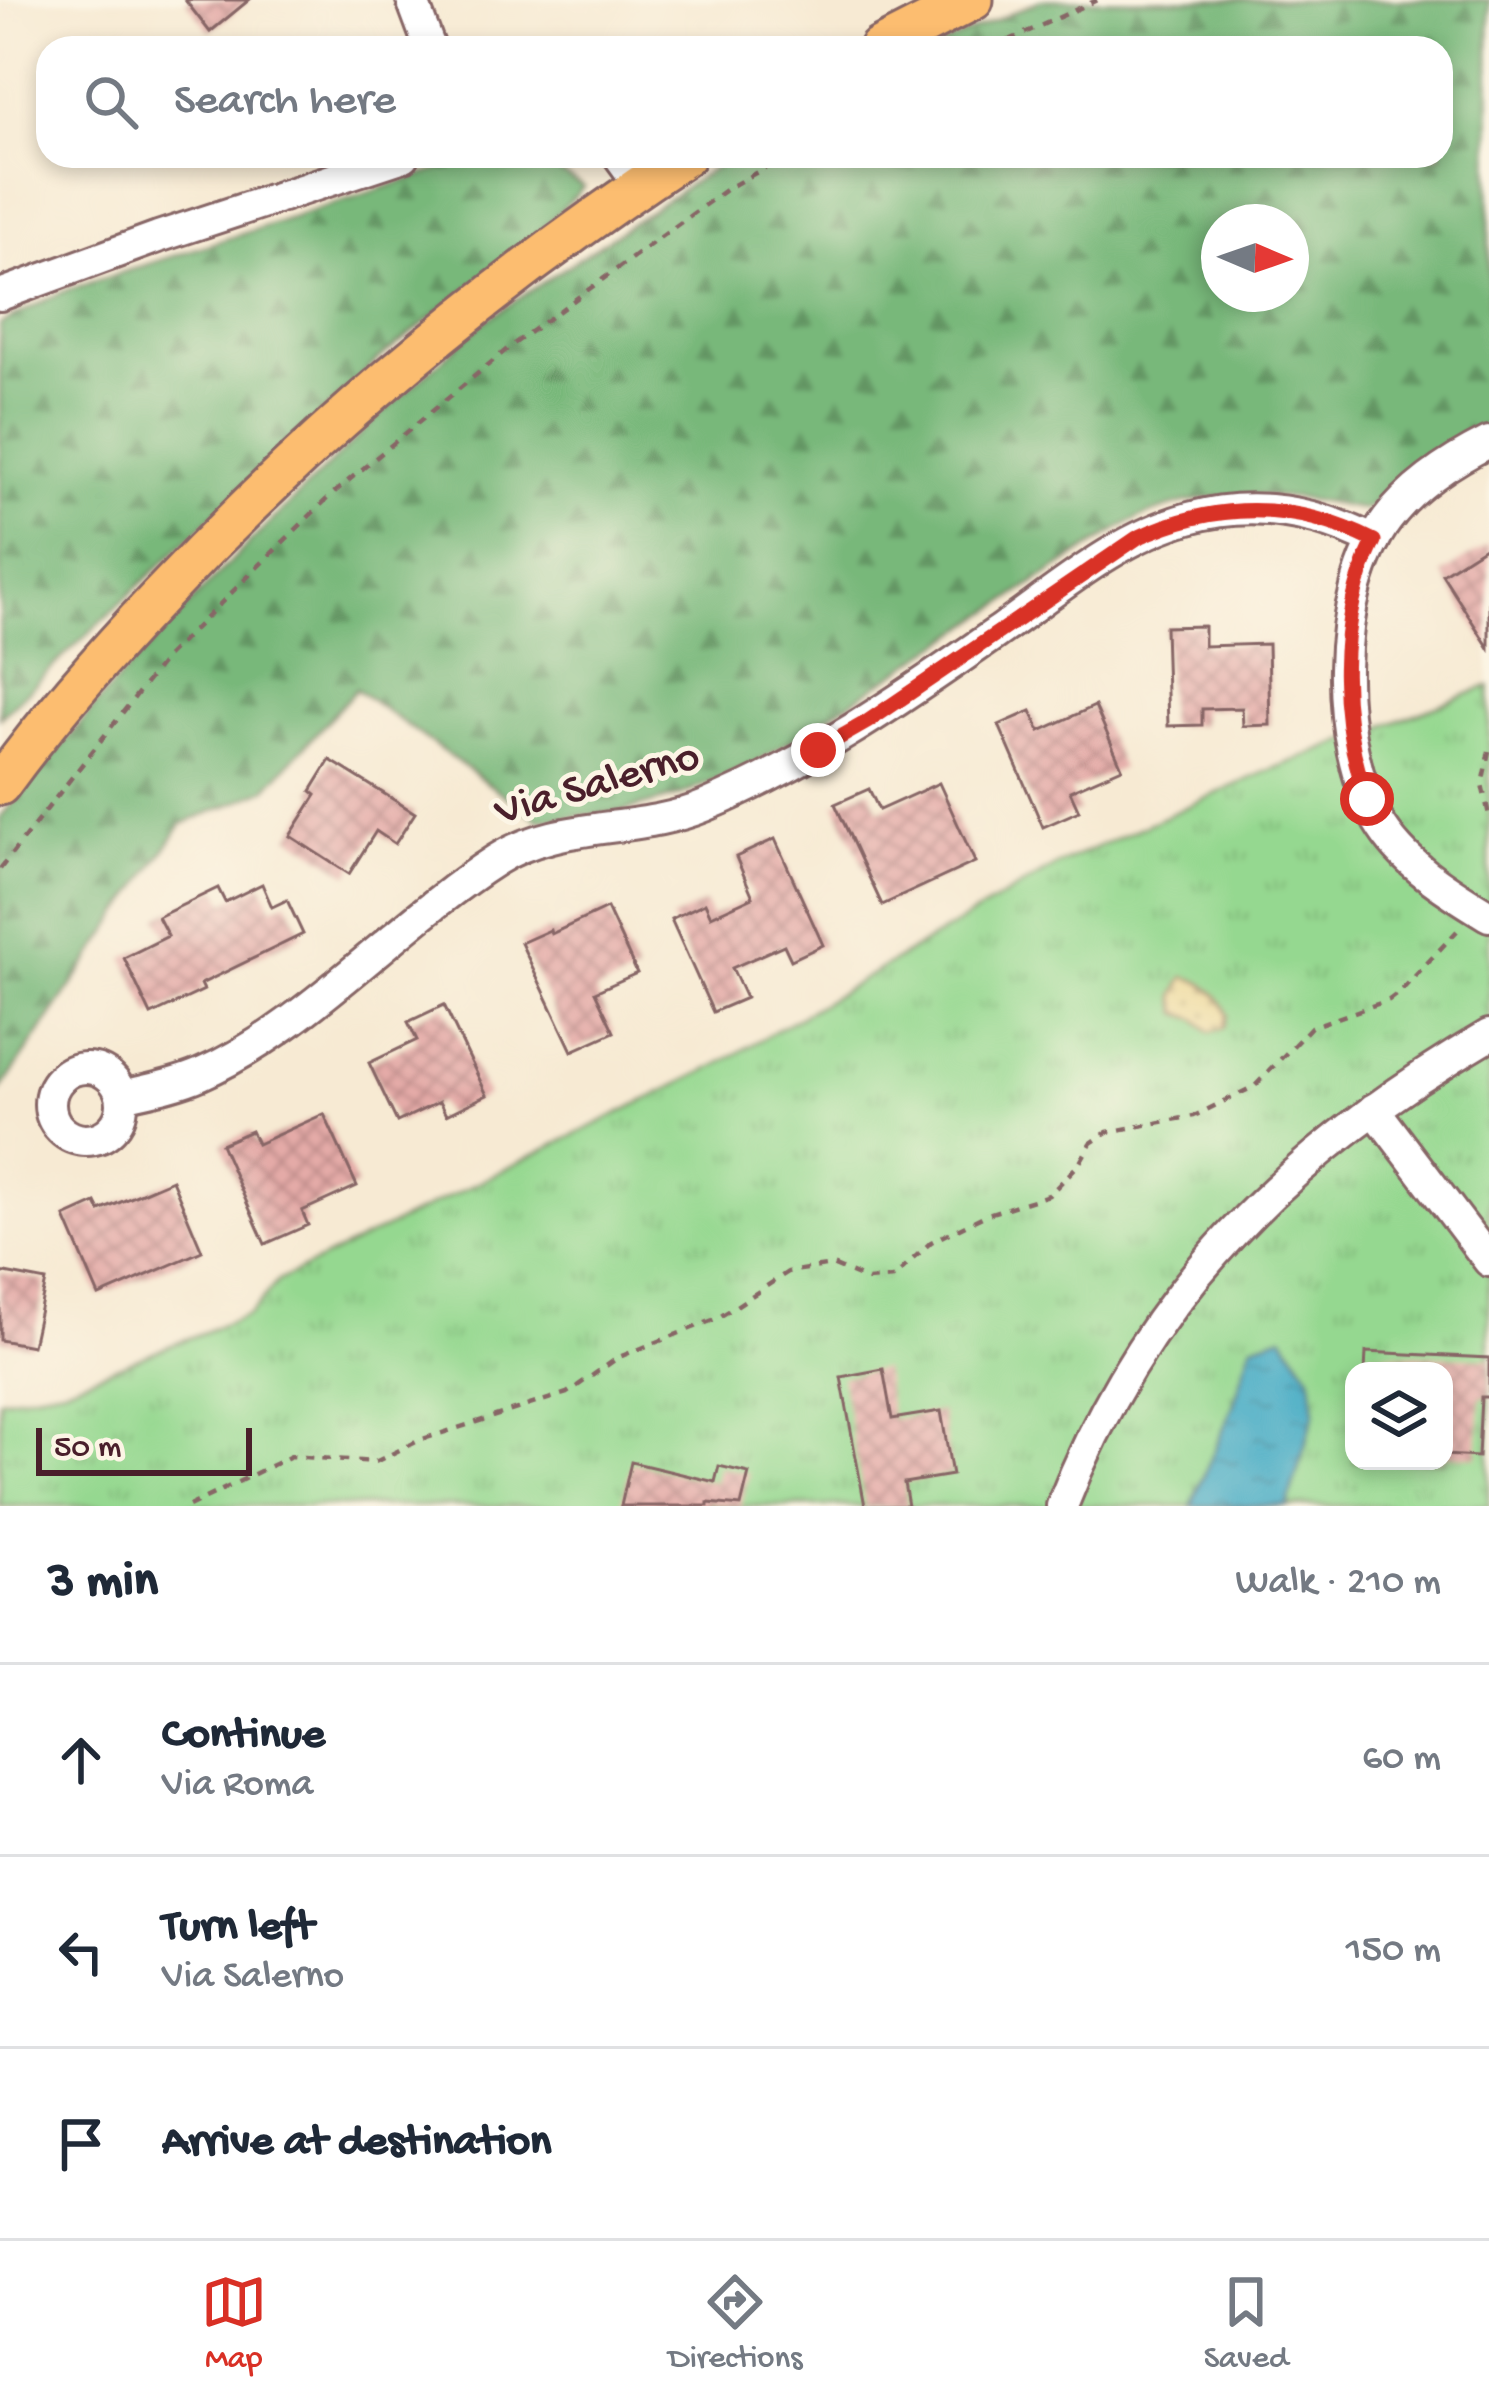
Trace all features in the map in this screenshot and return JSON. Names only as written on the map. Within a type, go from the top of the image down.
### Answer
[{"type":"main road","points":[[903,36],[974,0]]},
{"type":"main road","points":[[0,785],[126,632],[298,457],[630,171]]},
{"type":"street","points":[[412,0],[426,36]]},
{"type":"street","points":[[0,296],[368,168]]},
{"type":"street","points":[[1484,914],[1417,866],[1379,823],[1357,770],[1347,713],[1347,652],[1356,588],[1374,541],[1389,518],[1423,482],[1489,442]]},
{"type":"street","name":"Via Salerno","points":[[122,1096],[200,1074],[266,1036],[496,860],[558,835],[656,823],[704,806],[818,750],[867,722],[1112,552],[1161,527],[1214,512],[1269,509],[1323,518],[1374,541]]},
{"type":"street","points":[[1062,1506],[1109,1402],[1187,1285],[1273,1190],[1374,1109],[1489,1035]]},
{"type":"street","points":[[1374,1109],[1489,1262]]},
{"type":"path","points":[[1018,36],[1097,0]]},
{"type":"path","points":[[0,869],[166,656],[331,495],[511,346],[728,188],[765,168]]},
{"type":"path","points":[[1489,751],[1482,784],[1489,815]]},
{"type":"path","points":[[189,1506],[291,1456],[375,1462],[420,1440],[567,1393],[619,1357],[718,1318],[788,1272],[832,1265],[868,1280],[893,1278],[932,1242],[988,1214],[1049,1195],[1079,1163],[1090,1143],[1107,1132],[1194,1116],[1255,1086],[1311,1027],[1388,1000],[1442,943],[1484,914]]},
{"type":"green space","points":[[1041,0],[1489,0],[1489,423],[1432,456],[1365,510],[1244,495],[1188,502],[1126,524],[756,763],[679,796],[624,811],[539,820],[356,689],[265,790],[182,824],[0,1091],[0,818],[114,684],[376,419],[484,322],[714,168],[1453,168],[1453,36],[962,36]]},
{"type":"green space","points":[[445,168],[553,168],[584,187],[535,236],[380,358],[0,717],[0,324],[62,292]]},
{"type":"green space","points":[[1489,686],[1489,1506],[0,1506],[0,1399],[63,1388],[250,1314],[278,1281],[719,1064],[1059,864],[1265,772]]},
{"type":"sand","points":[[1184,977],[1205,985],[1216,996],[1228,1015],[1224,1028],[1210,1032],[1196,1019],[1179,1013],[1175,996]]},
{"type":"water","points":[[1283,1335],[1311,1377],[1315,1412],[1287,1506],[1191,1506],[1233,1406],[1252,1345]]},
{"type":"building","points":[[185,0],[249,0],[210,32]]},
{"type":"building","points":[[1489,544],[1489,648],[1442,574]]},
{"type":"building","points":[[1204,626],[1204,646],[1268,644],[1270,725],[1243,726],[1242,708],[1202,709],[1202,725],[1168,726],[1165,627]]},
{"type":"building","points":[[1095,706],[1122,768],[1070,791],[1079,811],[1043,827],[999,725],[1031,711],[1040,731]]},
{"type":"building","points":[[330,760],[415,813],[395,844],[376,831],[349,874],[290,836],[316,795],[311,791]]},
{"type":"building","points":[[939,783],[975,862],[882,905],[835,804],[869,789],[879,810]]},
{"type":"building","points":[[775,839],[823,945],[791,960],[784,945],[732,968],[746,998],[713,1012],[671,919],[705,903],[711,916],[753,897],[736,857]]},
{"type":"building","points":[[262,884],[272,907],[287,900],[303,934],[201,984],[204,990],[151,1015],[124,958],[168,936],[158,917],[218,888],[225,902]]},
{"type":"building","points":[[607,908],[637,973],[595,992],[614,1032],[572,1051],[521,943]]},
{"type":"building","points":[[444,1005],[487,1095],[446,1115],[439,1102],[397,1122],[369,1063],[417,1040],[408,1022]]},
{"type":"building","points":[[324,1114],[357,1186],[302,1211],[308,1225],[265,1244],[221,1144],[251,1131],[257,1144]]},
{"type":"building","points":[[172,1180],[202,1251],[99,1296],[65,1217],[96,1203],[100,1211]]},
{"type":"building","points":[[0,1272],[46,1281],[32,1346],[0,1340]]},
{"type":"building","points":[[1366,1352],[1489,1358],[1489,1397],[1481,1397],[1478,1457],[1453,1456],[1453,1362],[1365,1362]]},
{"type":"building","points":[[883,1369],[892,1419],[941,1411],[952,1475],[904,1483],[908,1506],[865,1506],[841,1377]]},
{"type":"building","points":[[631,1462],[715,1482],[719,1466],[749,1473],[741,1506],[621,1506]]},
{"type":"route","points":[[818,750],[867,722],[1137,538],[1214,512],[1269,509],[1323,518],[1374,541],[1356,588],[1346,683],[1351,746],[1367,799]]}]
